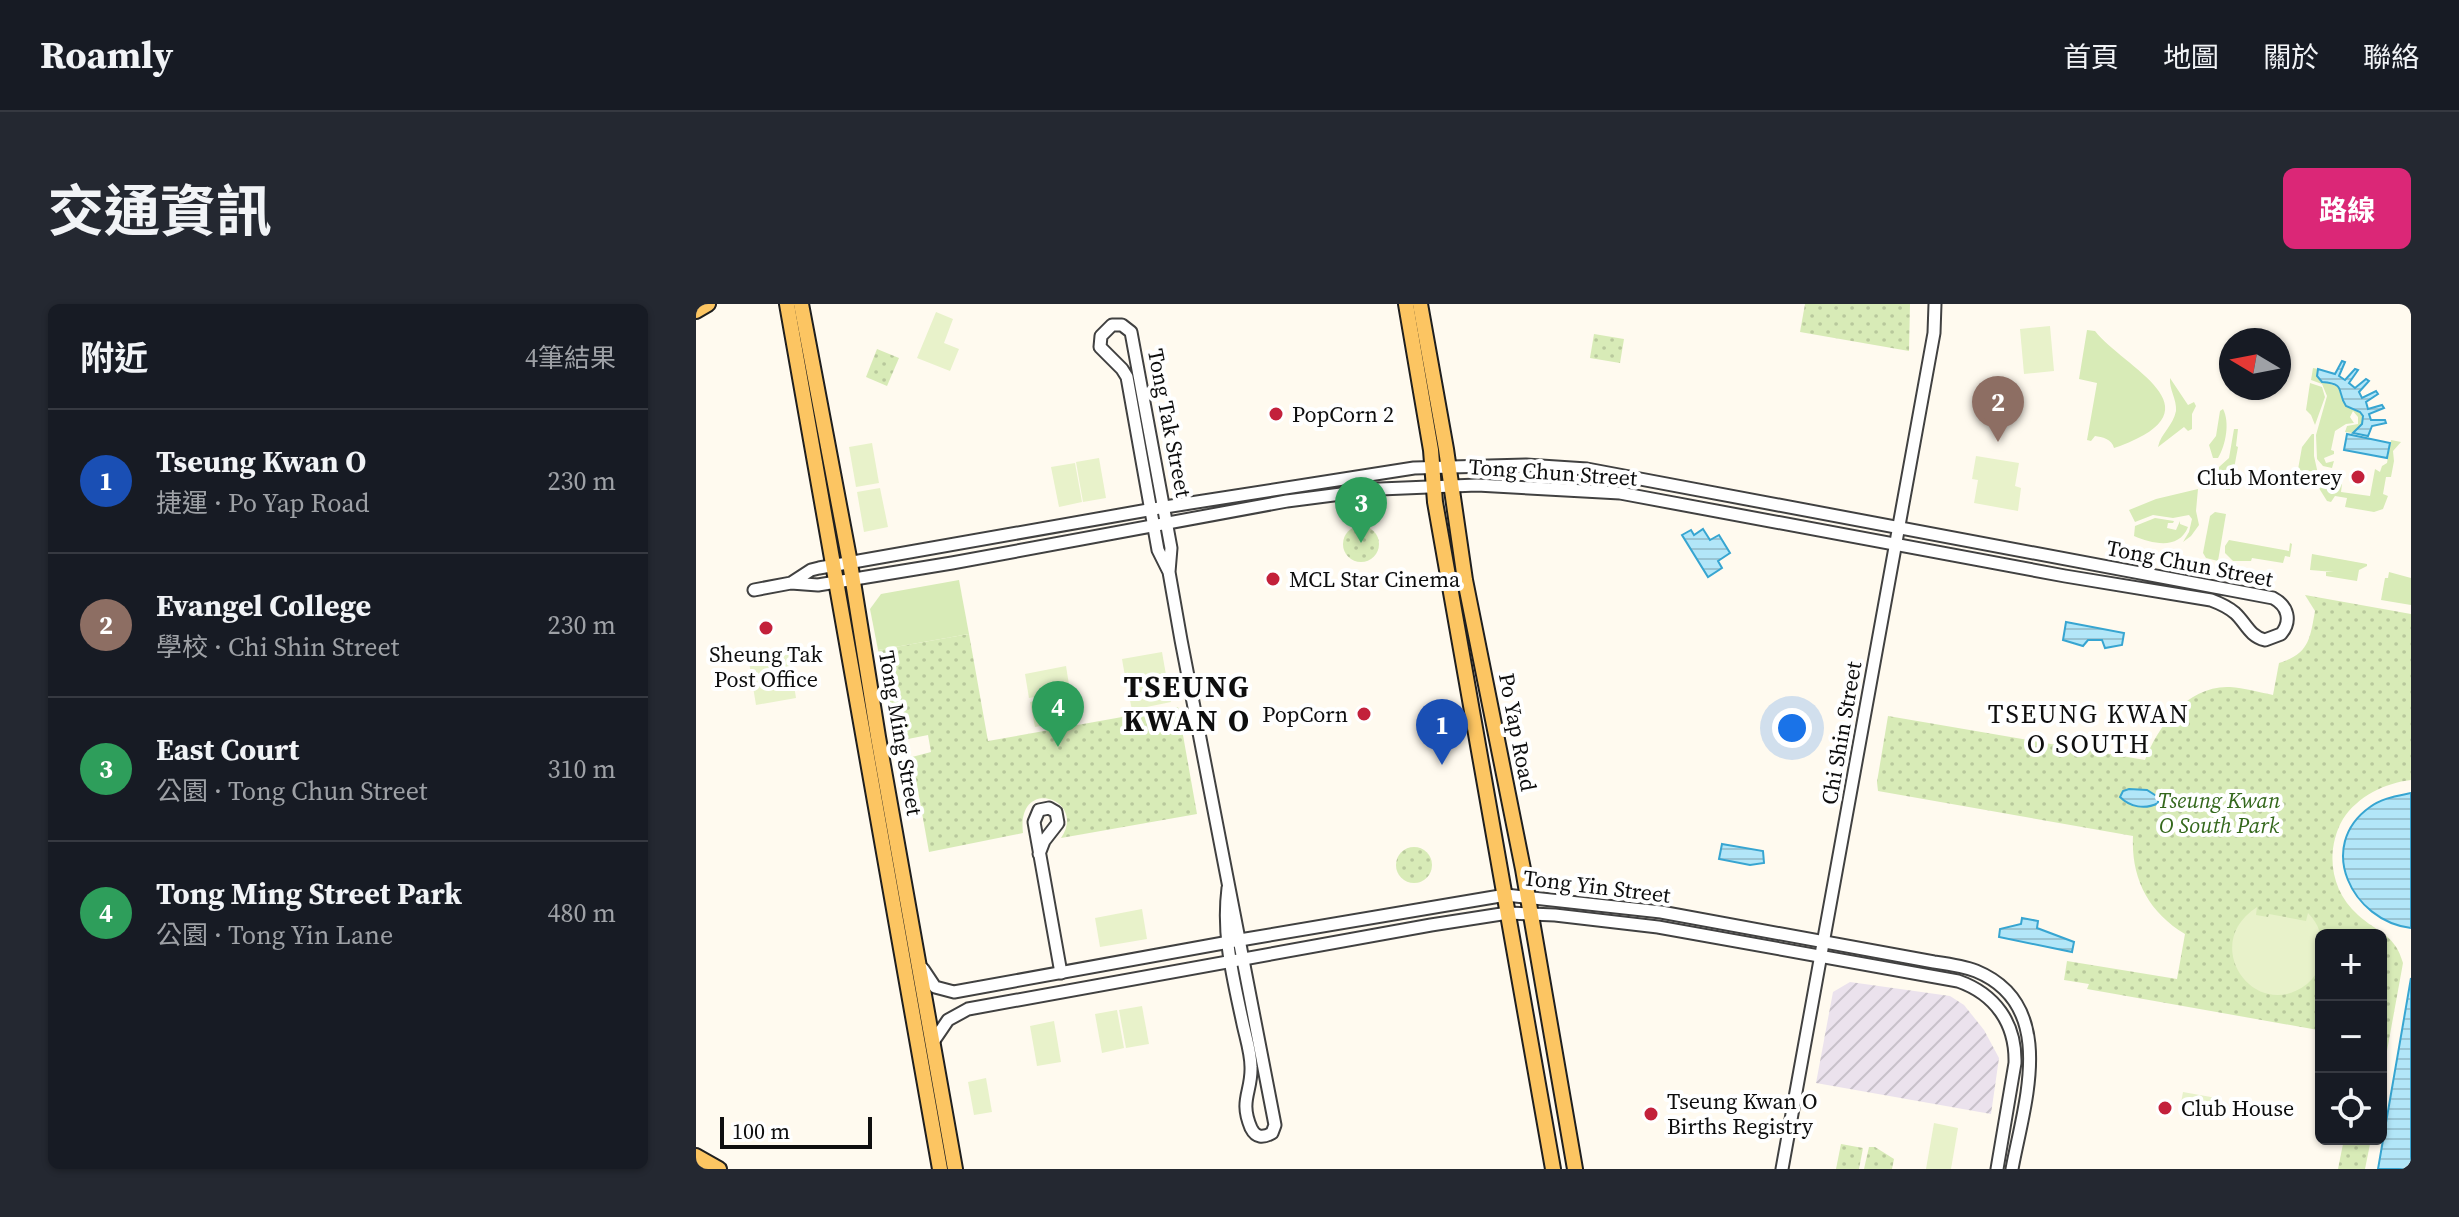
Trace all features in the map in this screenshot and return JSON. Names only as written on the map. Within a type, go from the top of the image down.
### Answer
[{"type":"main road","points":[[696,311],[708,304]]},
{"type":"main road","name":"Tong Ming Street","points":[[787,304],[940,1169]]},
{"type":"main road","name":"Tong Ming Street","points":[[801,304],[853,579],[955,1169]]},
{"type":"main road","name":"Po Yap Road","points":[[1406,304],[1434,485],[1553,1169]]},
{"type":"main road","name":"Po Yap Road","points":[[1420,304],[1449,466],[1464,576],[1530,913],[1575,1169]]},
{"type":"main road","points":[[696,1156],[719,1169]]},
{"type":"street","name":"Chi Shin Street","points":[[1782,1169],[1934,333],[1935,304]]},
{"type":"street","name":"Tong Tak Street","points":[[1169,572],[1158,550],[1127,377],[1100,347],[1103,331],[1112,325],[1127,328],[1133,337],[1168,522],[1171,548],[1169,572],[1275,1125],[1272,1133],[1265,1137],[1253,1131],[1246,1109],[1252,1066],[1227,943],[1224,918],[1228,888]]},
{"type":"street","name":"Tong Chun Street","points":[[1526,465],[1587,469],[2273,598],[2285,609],[2287,625],[2276,638],[2259,639],[2250,633],[2235,613],[2211,600],[1646,498],[1571,490],[1434,485],[1287,501],[818,585],[791,583],[811,570],[1327,480],[1432,467],[1526,465]]},
{"type":"street","points":[[1571,490],[1580,485],[1587,469]]},
{"type":"street","points":[[754,590],[791,583]]},
{"type":"street","points":[[1039,854],[1061,973]]},
{"type":"street","name":"Tong Yin Street","points":[[918,957],[927,978],[935,987],[954,992],[1506,895],[1661,912],[1973,970],[1992,980],[2008,994],[2025,1022],[2031,1054],[2012,1169]]},
{"type":"street","name":"Tong Yin Street","points":[[933,1042],[948,1020],[968,1009],[1508,913],[1658,927],[1958,981],[1975,988],[1996,1005],[2010,1028],[2015,1054],[1997,1169]]},
{"type":"shaded area","points":[[1850,982],[1950,996],[1964,1005],[1984,1030],[1999,1058],[1991,1114],[1816,1083],[1833,992]]},
{"type":"green space","points":[[1805,304],[1910,304],[1909,351],[1800,332]]},
{"type":"green space","points":[[936,312],[953,319],[944,343],[959,349],[950,371],[917,358]]},
{"type":"green space","points":[[2050,326],[2054,371],[2024,374],[2020,329]]},
{"type":"green space","points":[[2087,330],[2095,331],[2143,374],[2157,388],[2165,403],[2163,417],[2149,432],[2114,448],[2104,438],[2095,436],[2091,441],[2087,440],[2097,383],[2079,379]]},
{"type":"green space","points":[[1594,334],[1624,339],[1620,363],[1590,358]]},
{"type":"green space","points":[[877,349],[899,358],[887,386],[866,377]]},
{"type":"green space","points":[[2313,368],[2318,369],[2319,380],[2339,387],[2346,406],[2363,416],[2362,424],[2353,433],[2345,432],[2347,426],[2358,424],[2358,417],[2353,411],[2350,417],[2354,423],[2335,431],[2331,450],[2334,454],[2324,458],[2326,463],[2334,461],[2332,468],[2323,466],[2317,459],[2316,435],[2327,396],[2322,384],[2311,380]]},
{"type":"green space","points":[[2170,378],[2188,405],[2194,402],[2196,406],[2192,414],[2192,429],[2188,431],[2184,427],[2158,447],[2176,411]]},
{"type":"green space","points":[[2310,383],[2322,387],[2325,397],[2315,425],[2306,410]]},
{"type":"green space","points":[[2223,409],[2227,427],[2225,440],[2218,458],[2213,458],[2209,445],[2216,436],[2220,411]]},
{"type":"green space","points":[[2234,429],[2238,429],[2238,447],[2230,490],[2218,488],[2219,467],[2229,458]]},
{"type":"green space","points":[[2312,434],[2318,474],[2313,483],[2295,486],[2302,447]]},
{"type":"green space","points":[[2391,440],[2401,442],[2393,451],[2391,477],[2386,477],[2383,494],[2388,496],[2383,509],[2374,512],[2345,507],[2347,498],[2335,496],[2331,502],[2327,501],[2317,485],[2319,480],[2342,484],[2341,492],[2370,496],[2375,469],[2380,472],[2387,463]]},
{"type":"green space","points":[[872,443],[879,483],[856,487],[849,447]]},
{"type":"green space","points":[[1976,456],[2019,463],[2015,486],[2021,488],[2018,511],[1974,503],[1978,480],[1972,479]]},
{"type":"green space","points":[[1099,458],[1106,498],[1083,502],[1076,462]]},
{"type":"green space","points":[[1075,463],[1082,502],[1059,507],[1051,467]]},
{"type":"green space","points":[[880,488],[888,527],[864,532],[857,492]]},
{"type":"green space","points":[[2198,489],[2196,511],[2199,525],[2183,542],[2192,519],[2189,515],[2173,518],[2153,515],[2135,522],[2129,510],[2156,499]]},
{"type":"green space","points":[[2215,512],[2226,514],[2218,561],[2206,558],[2203,553],[2210,516]]},
{"type":"green space","points":[[2155,518],[2174,521],[2168,523],[2167,528],[2176,530],[2180,521],[2188,527],[2172,542],[2157,543],[2134,536],[2135,526]]},
{"type":"green space","points":[[1361,526],[1374,531],[1379,544],[1374,557],[1361,562],[1348,557],[1343,544],[1348,531]]},
{"type":"green space","points":[[2229,540],[2289,551],[2290,543],[2290,557],[2285,556],[2283,563],[2252,558],[2251,561],[2233,561],[2225,553]]},
{"type":"green space","points":[[2312,554],[2367,566],[2359,570],[2357,581],[2326,576],[2326,572],[2334,572],[2310,570]]},
{"type":"green space","points":[[2389,572],[2411,578],[2411,605],[2381,600]]},
{"type":"green space","points":[[959,580],[969,634],[878,650],[870,609],[881,594]]},
{"type":"green space","name":"Tseung Kwan O South Park","points":[[2305,595],[2411,614],[2411,780],[2392,784],[2364,797],[2349,811],[2337,831],[2332,857],[2336,882],[2349,905],[2376,929],[2315,929],[2315,1029],[2087,989],[2089,984],[2064,980],[2067,961],[2177,979],[2185,934],[2161,915],[2144,892],[2135,866],[2133,836],[1878,791],[1888,716],[2145,760],[2167,721],[2188,700],[2201,693],[2230,687],[2273,695],[2279,663],[2302,650],[2309,637],[2315,611]]},
{"type":"green space","points":[[969,634],[988,741],[1178,707],[1197,814],[1061,838],[1067,824],[1065,813],[1059,804],[1050,799],[1039,799],[1030,804],[1024,815],[1023,833],[929,852],[912,757],[931,752],[928,735],[903,740],[899,724],[894,724],[878,650]]},
{"type":"green space","points":[[788,648],[796,698],[756,705],[748,656]]},
{"type":"green space","points":[[1162,652],[1166,675],[1126,682],[1122,659]]},
{"type":"green space","points":[[1066,666],[1070,691],[1029,698],[1025,674]]},
{"type":"green space","points":[[1167,679],[1171,702],[1132,710],[1127,686]]},
{"type":"green space","points":[[1071,695],[1076,720],[1035,727],[1030,702]]},
{"type":"green space","points":[[1414,847],[1427,852],[1432,865],[1427,878],[1414,883],[1401,878],[1396,865],[1401,852]]},
{"type":"green space","points":[[2257,907],[2256,915],[2268,917],[2269,914],[2306,921],[2308,913],[2319,929],[2315,929],[2315,975],[2307,984],[2288,994],[2269,994],[2253,987],[2241,975],[2233,959],[2233,941],[2240,923]]},
{"type":"green space","points":[[1142,909],[1147,939],[1100,947],[1095,918]]},
{"type":"green space","name":"Tseung Kwan O South Park","points":[[2387,937],[2400,953],[2403,963],[2387,1051]]},
{"type":"green space","points":[[1142,1006],[1149,1044],[1126,1048],[1119,1010]]},
{"type":"green space","points":[[1117,1010],[1124,1048],[1102,1053],[1095,1014]]},
{"type":"green space","points":[[1054,1021],[1061,1062],[1037,1066],[1030,1026]]},
{"type":"green space","points":[[986,1078],[992,1112],[974,1115],[968,1082]]},
{"type":"green space","points":[[2183,1092],[2222,1099],[2218,1120],[2179,1113]]},
{"type":"green space","points":[[1934,1123],[1958,1128],[1951,1169],[1926,1169]]},
{"type":"green space","points":[[1841,1144],[1863,1148],[1859,1169],[1836,1169]]},
{"type":"green space","points":[[2343,1145],[2370,1145],[2365,1169],[2338,1169]]},
{"type":"green space","points":[[1869,1147],[1875,1147],[1894,1159],[1892,1169],[1864,1169]]},
{"type":"water","points":[[2342,361],[2345,362],[2339,376],[2345,380],[2355,369],[2358,370],[2349,383],[2355,388],[2366,379],[2369,381],[2359,392],[2362,398],[2376,391],[2378,394],[2366,402],[2368,409],[2382,405],[2384,408],[2369,414],[2371,420],[2385,420],[2386,423],[2372,426],[2368,436],[2353,433],[2362,424],[2363,416],[2346,406],[2335,384],[2322,382],[2317,376],[2318,369],[2335,374]]},
{"type":"water","points":[[2347,434],[2390,443],[2387,458],[2344,450]]},
{"type":"water","points":[[1703,529],[1710,540],[1719,535],[1730,553],[1718,561],[1722,568],[1708,577],[1682,535],[1691,530],[1694,535]]},
{"type":"water","points":[[2066,622],[2124,633],[2122,645],[2105,648],[2102,640],[2088,640],[2083,646],[2063,640]]},
{"type":"water","points":[[2147,790],[2158,797],[2158,803],[2143,807],[2128,803],[2120,797],[2123,791]]},
{"type":"water","points":[[2411,793],[2411,928],[2390,922],[2372,912],[2348,880],[2343,861],[2345,841],[2354,823],[2370,807]]},
{"type":"water","points":[[1722,844],[1763,851],[1764,863],[1750,865],[1719,859]]},
{"type":"water","points":[[2022,918],[2038,921],[2037,928],[2074,942],[2072,952],[1999,937],[2000,929],[2021,924]]},
{"type":"water","points":[[2411,978],[2411,1169],[2378,1169],[2382,1145],[2387,1145],[2387,1117]]},
{"type":"place","name":"PopCorn 2","points":[[1276,414]]},
{"type":"place","name":"Evangel College","points":[[1998,442]]},
{"type":"place","name":"Club Monterey","points":[[2358,477]]},
{"type":"place","name":"East Court","points":[[1361,543]]},
{"type":"place","name":"MCL Star Cinema","points":[[1273,579]]},
{"type":"place","name":"Sheung Tak Post Office","points":[[766,628]]},
{"type":"place","name":"PopCorn","points":[[1364,714]]},
{"type":"place","name":"Tong Ming Street Park","points":[[1058,747]]},
{"type":"place","name":"Tseung Kwan O","points":[[1442,765]]},
{"type":"place","name":"Club House","points":[[2165,1108]]},
{"type":"place","name":"Tseung Kwan O Births Registry","points":[[1651,1114]]},
{"type":"district","name":"TSEUNG KWAN O","points":[[1187,703]]},
{"type":"district","name":"TSEUNG KWAN O SOUTH","points":[[2089,729]]}]
